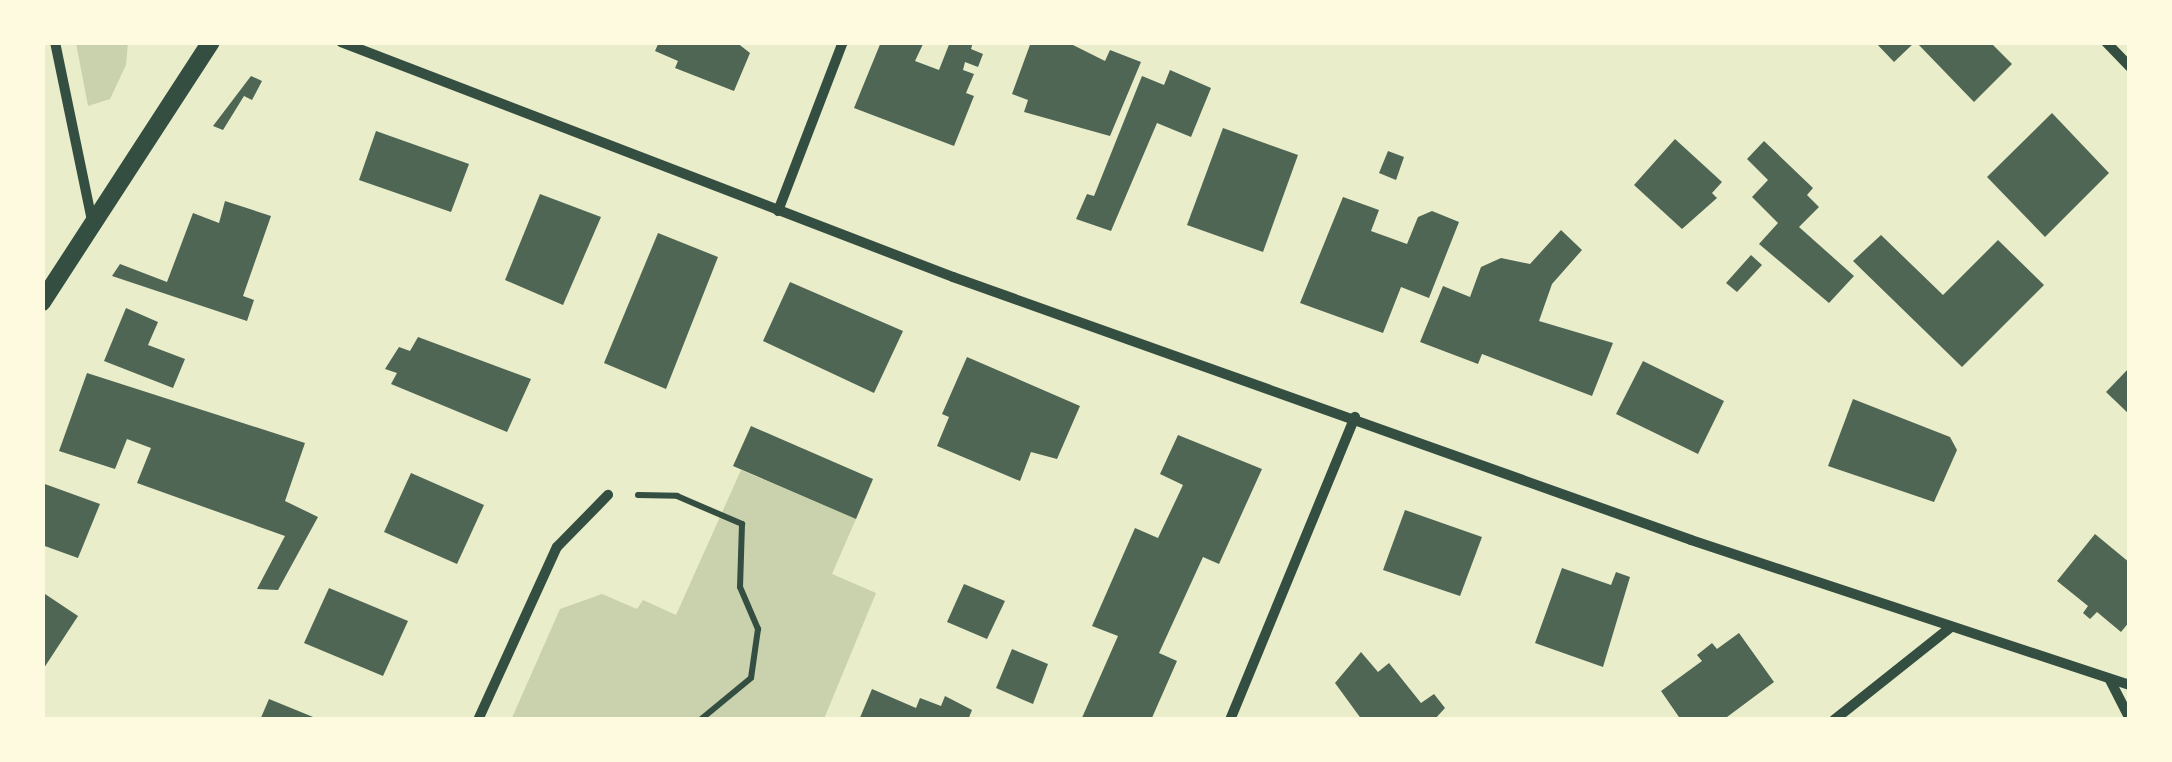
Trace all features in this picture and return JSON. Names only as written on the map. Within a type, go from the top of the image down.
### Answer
[{"type":"street","points":[[55,42],[92,221]]},
{"type":"street","points":[[42,302],[211,42]]},
{"type":"street","points":[[341,42],[778,211],[1952,628],[2130,686]]},
{"type":"street","points":[[778,211],[843,42]]},
{"type":"street","points":[[2106,42],[2130,67]]},
{"type":"street","points":[[1230,720],[1355,417]]},
{"type":"street","points":[[478,720],[558,548],[608,495]]},
{"type":"street","points":[[1834,720],[1952,628]]},
{"type":"street","points":[[2110,680],[2130,719]]},
{"type":"path","points":[[608,495],[677,496],[742,524],[740,587],[758,629],[750,678],[700,720]]},
{"type":"green space","points":[[76,43],[128,43],[126,65],[110,99],[88,106]]},
{"type":"green space","points":[[741,470],[856,519],[832,574],[876,593],[824,719],[511,720],[560,609],[602,594],[637,609],[643,600],[676,615]]},
{"type":"building","points":[[659,42],[736,42],[750,53],[734,91],[675,68],[678,61],[655,51]]},
{"type":"building","points":[[881,42],[924,42],[915,61],[939,70],[950,42],[973,42],[971,49],[983,54],[978,67],[965,62],[963,70],[974,74],[966,93],[974,96],[954,146],[854,108]]},
{"type":"building","points":[[1031,42],[1067,42],[1105,61],[1110,50],[1141,62],[1110,136],[1024,112],[1028,100],[1012,94]]},
{"type":"building","points":[[1875,42],[1915,42],[1894,62]]},
{"type":"building","points":[[1916,42],[1990,42],[2012,64],[1974,102]]},
{"type":"building","points":[[1170,70],[1211,88],[1191,137],[1157,123],[1111,231],[1076,219],[1087,194],[1094,196],[1142,76],[1164,85]]},
{"type":"building","points":[[251,76],[262,81],[252,100],[244,96],[223,130],[213,126]]},
{"type":"building","points":[[2052,113],[2109,173],[2045,237],[1987,177]]},
{"type":"building","points":[[1223,128],[1298,155],[1263,252],[1187,225]]},
{"type":"building","points":[[376,131],[469,164],[451,212],[359,180]]},
{"type":"building","points":[[1675,139],[1722,182],[1712,193],[1717,198],[1682,229],[1634,185]]},
{"type":"building","points":[[1764,141],[1813,188],[1807,195],[1819,207],[1799,227],[1854,276],[1829,303],[1759,244],[1778,223],[1752,197],[1768,180],[1747,159]]},
{"type":"building","points":[[1388,151],[1404,157],[1396,180],[1379,173]]},
{"type":"building","points":[[540,194],[601,217],[563,305],[505,280]]},
{"type":"building","points":[[1343,197],[1379,210],[1371,231],[1407,244],[1418,217],[1432,211],[1459,222],[1429,298],[1401,287],[1383,333],[1300,303]]},
{"type":"building","points":[[225,201],[271,216],[243,296],[254,300],[247,321],[112,276],[120,264],[167,282],[193,213],[219,223]]},
{"type":"building","points":[[1561,230],[1582,250],[1552,284],[1539,321],[1613,343],[1592,396],[1482,354],[1478,364],[1420,342],[1443,286],[1470,297],[1481,267],[1501,258],[1530,264]]},
{"type":"building","points":[[658,233],[718,257],[666,389],[604,363]]},
{"type":"building","points":[[1881,235],[1943,295],[1998,240],[2044,285],[1962,367],[1853,261]]},
{"type":"building","points":[[1751,255],[1762,265],[1737,292],[1726,283]]},
{"type":"building","points":[[790,282],[903,331],[874,393],[763,341]]},
{"type":"building","points":[[126,308],[158,322],[148,345],[185,359],[173,388],[104,361]]},
{"type":"building","points":[[418,337],[531,379],[507,432],[391,384],[397,373],[385,369],[399,347],[410,351]]},
{"type":"building","points":[[967,357],[1080,406],[1057,459],[1031,452],[1020,481],[937,446],[949,417],[942,414]]},
{"type":"building","points":[[1643,361],[1724,401],[1698,454],[1616,414]]},
{"type":"building","points":[[2130,367],[2130,415],[2106,392]]},
{"type":"building","points":[[87,373],[305,443],[285,501],[318,517],[278,590],[257,589],[285,536],[137,483],[151,448],[127,439],[115,469],[59,451]]},
{"type":"building","points":[[1853,399],[1950,437],[1957,450],[1934,502],[1828,466]]},
{"type":"building","points":[[751,426],[873,479],[856,519],[733,466]]},
{"type":"building","points":[[1178,435],[1262,469],[1219,564],[1203,557],[1159,653],[1177,661],[1151,720],[1081,720],[1118,636],[1092,626],[1135,528],[1158,538],[1183,485],[1160,474]]},
{"type":"building","points":[[411,473],[484,505],[457,564],[384,532]]},
{"type":"building","points":[[42,483],[100,504],[78,558],[42,545]]},
{"type":"building","points":[[1405,510],[1482,537],[1460,596],[1383,570]]},
{"type":"building","points":[[2095,534],[2130,563],[2130,621],[2121,632],[2097,612],[2090,619],[2083,613],[2088,606],[2057,581]]},
{"type":"building","points":[[1562,568],[1611,585],[1616,572],[1630,577],[1603,667],[1535,643]]},
{"type":"building","points":[[964,584],[1005,601],[987,639],[947,622]]},
{"type":"building","points":[[329,588],[408,621],[383,676],[304,643]]},
{"type":"building","points":[[42,592],[78,616],[42,671]]},
{"type":"building","points":[[1739,633],[1774,682],[1723,720],[1681,720],[1661,691],[1702,661],[1697,655],[1712,643],[1717,649]]},
{"type":"building","points":[[1012,649],[1048,664],[1033,704],[996,688]]},
{"type":"building","points":[[1361,652],[1378,672],[1389,663],[1421,703],[1434,694],[1445,708],[1434,720],[1362,720],[1335,683]]},
{"type":"building","points":[[872,689],[916,708],[920,698],[941,706],[945,696],[972,710],[968,720],[859,720]]},
{"type":"building","points":[[269,699],[318,719],[318,720],[260,720]]}]
